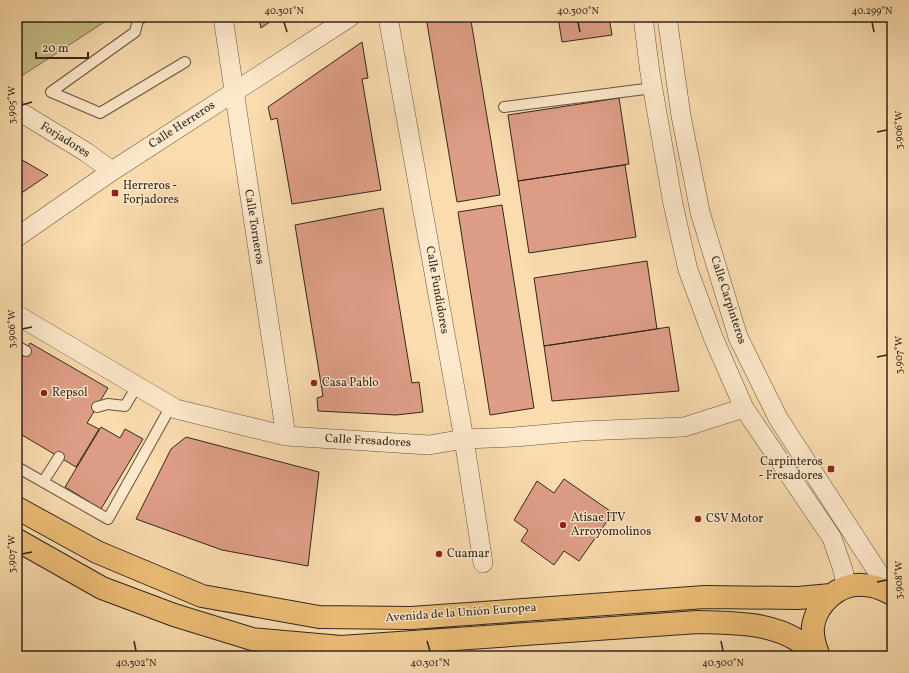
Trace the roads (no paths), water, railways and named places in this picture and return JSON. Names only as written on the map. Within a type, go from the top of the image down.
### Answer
[{"type":"main road","name":"Avenida de la Unión Europea","points":[[17,508],[97,552],[202,596],[319,618],[411,618],[705,597],[798,598],[838,591],[862,584],[877,587],[892,594]]},
{"type":"main road","points":[[17,540],[102,588],[174,615],[252,639],[341,647],[706,622],[740,624],[776,630],[799,642],[815,656]]},
{"type":"main road","points":[[819,656],[814,645],[813,627],[819,609],[838,591]]},
{"type":"street","name":"Calle Torneros","points":[[223,17],[286,436]]},
{"type":"street","name":"Calle Herreros","points":[[17,237],[112,171],[350,17]]},
{"type":"street","name":"Calle Fundidores","points":[[388,17],[464,439],[483,563]]},
{"type":"street","name":"Calle Carpìnteros","points":[[642,17],[673,204],[688,270],[713,337],[744,408],[832,538],[843,570],[838,591]]},
{"type":"street","name":"Calle Carpìnteros","points":[[667,17],[681,116],[700,212],[738,337],[778,418],[892,594]]},
{"type":"street","name":"Forjadores","points":[[17,110],[86,152],[112,171]]},
{"type":"street","name":"Calle Fresadores","points":[[18,319],[176,409],[286,436],[429,445],[464,439],[515,437],[582,431],[684,427],[744,408]]},
{"type":"lane","points":[[143,17],[138,20],[136,32],[51,92],[100,113],[185,62]]},
{"type":"lane","points":[[504,107],[653,88]]},
{"type":"lane","points":[[96,406],[105,400],[125,406],[137,386]]},
{"type":"lane","points":[[17,467],[108,519],[171,406]]},
{"type":"lane","points":[[43,482],[59,457]]},
{"type":"place","name":"Herreros - Forjadores","points":[[115,193]]},
{"type":"place","name":"Casa Pablo","points":[[314,383]]},
{"type":"place","name":"Repsol","points":[[44,393]]},
{"type":"place","name":"Carpinteros - Fresadores","points":[[831,469]]},
{"type":"place","name":"CSV Motor","points":[[698,519]]},
{"type":"place","name":"Atisae ITV Arroyomolinos","points":[[563,525]]},
{"type":"place","name":"Cuamar","points":[[439,554]]}]
